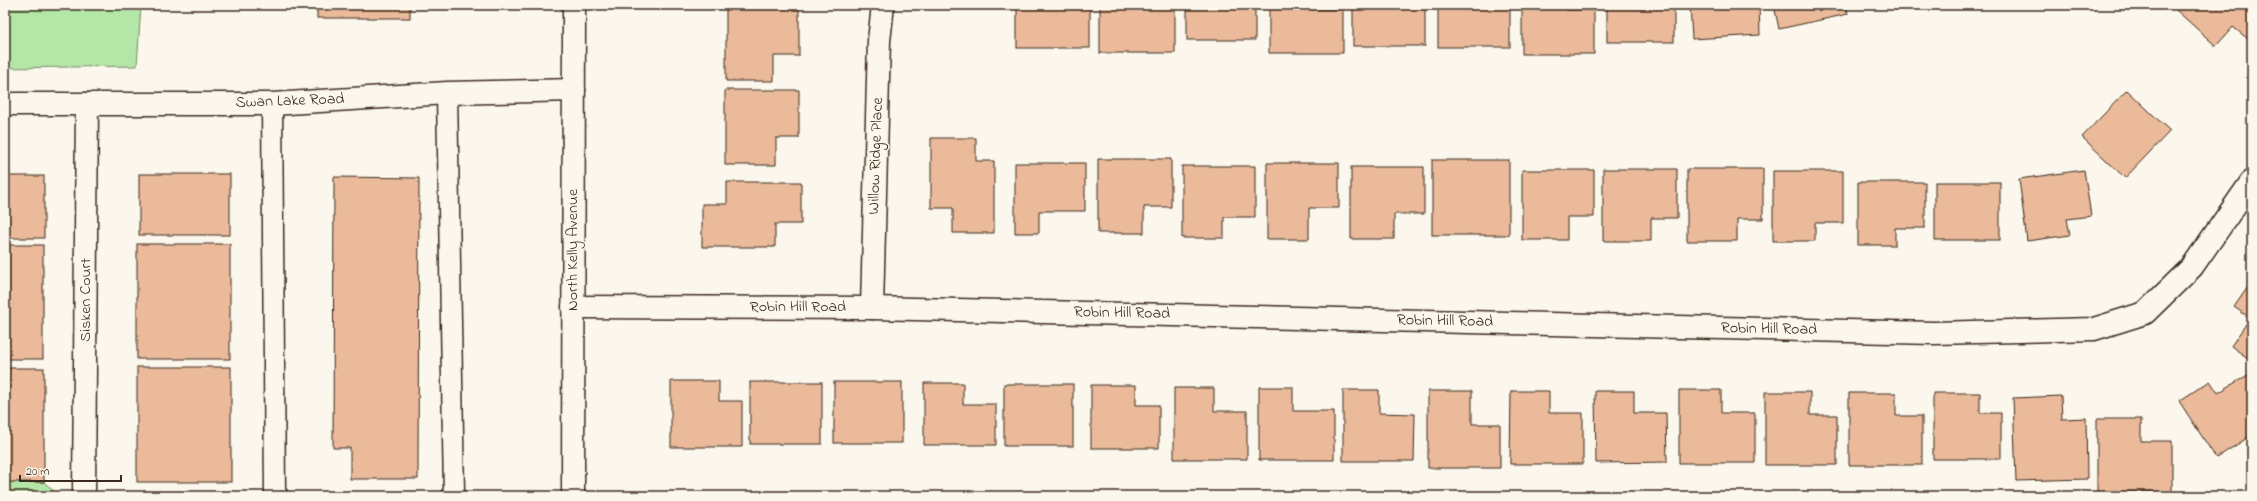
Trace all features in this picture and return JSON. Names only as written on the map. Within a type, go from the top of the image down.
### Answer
[{"type":"street","name":"North Kelly Avenue","points":[[573,496],[574,5]]},
{"type":"street","name":"Willow Ridge Place","points":[[872,308],[879,49],[883,5]]},
{"type":"street","name":"Swan Lake Road","points":[[5,104],[272,104],[447,93],[574,90]]},
{"type":"street","name":"Sisken Court","points":[[84,496],[87,104]]},
{"type":"street","name":"Robin Hill Road","points":[[573,307],[872,308],[1934,333],[2094,329],[2145,313],[2192,267],[2252,181]]},
{"type":"lane","points":[[447,93],[454,493],[451,496]]},
{"type":"lane","points":[[272,104],[275,493],[278,496]]},
{"type":"green space","points":[[5,5],[141,5],[137,66],[5,68]]},
{"type":"green space","points":[[5,482],[44,482],[59,496],[5,496]]},
{"type":"building","points":[[317,5],[410,5],[410,18],[317,18]]},
{"type":"building","points":[[726,5],[799,5],[799,56],[774,56],[774,81],[726,81]]},
{"type":"building","points":[[1017,5],[1090,5],[1090,48],[1017,48]]},
{"type":"building","points":[[1100,5],[1175,5],[1175,53],[1100,53]]},
{"type":"building","points":[[1187,5],[1255,5],[1255,40],[1187,40]]},
{"type":"building","points":[[1269,5],[1306,5],[1306,9],[1343,9],[1343,53],[1269,53]]},
{"type":"building","points":[[1353,5],[1425,5],[1425,46],[1353,46]]},
{"type":"building","points":[[1438,5],[1510,5],[1510,47],[1438,47]]},
{"type":"building","points":[[1522,5],[1566,5],[1566,10],[1594,10],[1594,54],[1522,54]]},
{"type":"building","points":[[1607,5],[1674,5],[1674,42],[1607,42]]},
{"type":"building","points":[[1690,5],[1759,5],[1760,35],[1692,39]]},
{"type":"building","points":[[1774,5],[1846,5],[1848,14],[1779,29]]},
{"type":"building","points":[[2180,5],[2252,5],[2252,34],[2248,39],[2233,27],[2216,46],[2176,10]]},
{"type":"building","points":[[725,90],[799,90],[799,138],[776,138],[776,165],[725,165]]},
{"type":"building","points":[[2127,90],[2170,131],[2125,178],[2082,137]]},
{"type":"building","points":[[931,138],[976,138],[976,161],[994,161],[994,233],[953,233],[953,208],[931,208]]},
{"type":"building","points":[[1098,159],[1171,159],[1171,207],[1144,207],[1144,233],[1098,233]]},
{"type":"building","points":[[1432,160],[1509,160],[1509,235],[1432,235]]},
{"type":"building","points":[[1015,163],[1085,163],[1085,211],[1039,211],[1039,233],[1015,233]]},
{"type":"building","points":[[1267,163],[1339,163],[1339,208],[1309,208],[1309,239],[1267,239]]},
{"type":"building","points":[[1182,166],[1255,166],[1255,217],[1224,217],[1224,238],[1182,238]]},
{"type":"building","points":[[1351,167],[1424,167],[1424,214],[1394,214],[1394,239],[1351,239]]},
{"type":"building","points":[[1603,169],[1677,169],[1677,218],[1651,218],[1651,241],[1603,241]]},
{"type":"building","points":[[1687,169],[1763,169],[1763,219],[1737,219],[1737,241],[1687,241]]},
{"type":"building","points":[[1522,170],[1594,170],[1594,217],[1567,217],[1567,240],[1522,240]]},
{"type":"building","points":[[2084,170],[2091,216],[2067,219],[2070,235],[2027,241],[2019,179]]},
{"type":"building","points":[[1773,171],[1843,171],[1843,223],[1815,223],[1815,241],[1773,241]]},
{"type":"building","points":[[139,174],[230,174],[230,235],[139,235]]},
{"type":"building","points":[[5,176],[44,176],[44,238],[5,238]]},
{"type":"building","points":[[334,177],[419,178],[418,479],[350,479],[350,448],[333,448]]},
{"type":"building","points":[[727,182],[801,182],[801,224],[775,224],[775,247],[702,247],[702,204],[727,204]]},
{"type":"building","points":[[1858,182],[1925,182],[1925,228],[1895,228],[1895,245],[1858,245]]},
{"type":"building","points":[[1935,182],[2000,182],[2000,240],[1935,240]]},
{"type":"building","points":[[137,244],[230,244],[230,359],[137,359]]},
{"type":"building","points":[[5,245],[43,245],[43,359],[5,359]]},
{"type":"building","points":[[2252,281],[2252,361],[2231,346],[2250,318],[2234,307]]},
{"type":"building","points":[[137,367],[231,367],[231,482],[137,482]]},
{"type":"building","points":[[5,368],[44,368],[44,482],[5,482]]},
{"type":"building","points":[[2251,373],[2252,435],[2216,458],[2179,401],[2210,381],[2218,393]]},
{"type":"building","points":[[671,381],[719,381],[719,401],[742,401],[742,447],[671,447]]},
{"type":"building","points":[[750,382],[822,382],[822,444],[750,444]]},
{"type":"building","points":[[834,382],[902,382],[902,443],[834,443]]},
{"type":"building","points":[[924,383],[963,383],[963,404],[996,404],[996,445],[924,445]]},
{"type":"building","points":[[1004,384],[1073,384],[1073,446],[1004,446]]},
{"type":"building","points":[[1091,385],[1136,385],[1136,405],[1159,405],[1159,448],[1091,448]]},
{"type":"building","points":[[1259,387],[1293,387],[1293,411],[1334,411],[1334,460],[1259,460]]},
{"type":"building","points":[[1174,388],[1214,388],[1214,411],[1247,411],[1247,459],[1174,459]]},
{"type":"building","points":[[1343,390],[1379,390],[1379,413],[1415,414],[1414,461],[1343,461]]},
{"type":"building","points":[[1679,390],[1721,390],[1721,413],[1755,413],[1755,463],[1679,463]]},
{"type":"building","points":[[1428,391],[1472,391],[1472,424],[1500,424],[1500,468],[1428,468]]},
{"type":"building","points":[[1511,391],[1549,391],[1549,413],[1583,413],[1583,464],[1510,464]]},
{"type":"building","points":[[1595,391],[1634,391],[1634,413],[1666,413],[1667,462],[1596,463]]},
{"type":"building","points":[[1765,392],[1810,392],[1810,415],[1837,415],[1837,465],[1765,465]]},
{"type":"building","points":[[1849,393],[1896,393],[1896,416],[1922,416],[1922,465],[1849,465]]},
{"type":"building","points":[[1933,393],[1980,393],[1980,413],[2001,413],[2001,459],[1933,459]]},
{"type":"building","points":[[2061,396],[2062,419],[2086,418],[2087,479],[2016,481],[2013,398]]},
{"type":"building","points":[[2097,419],[2141,419],[2141,441],[2172,441],[2172,492],[2097,492]]}]
